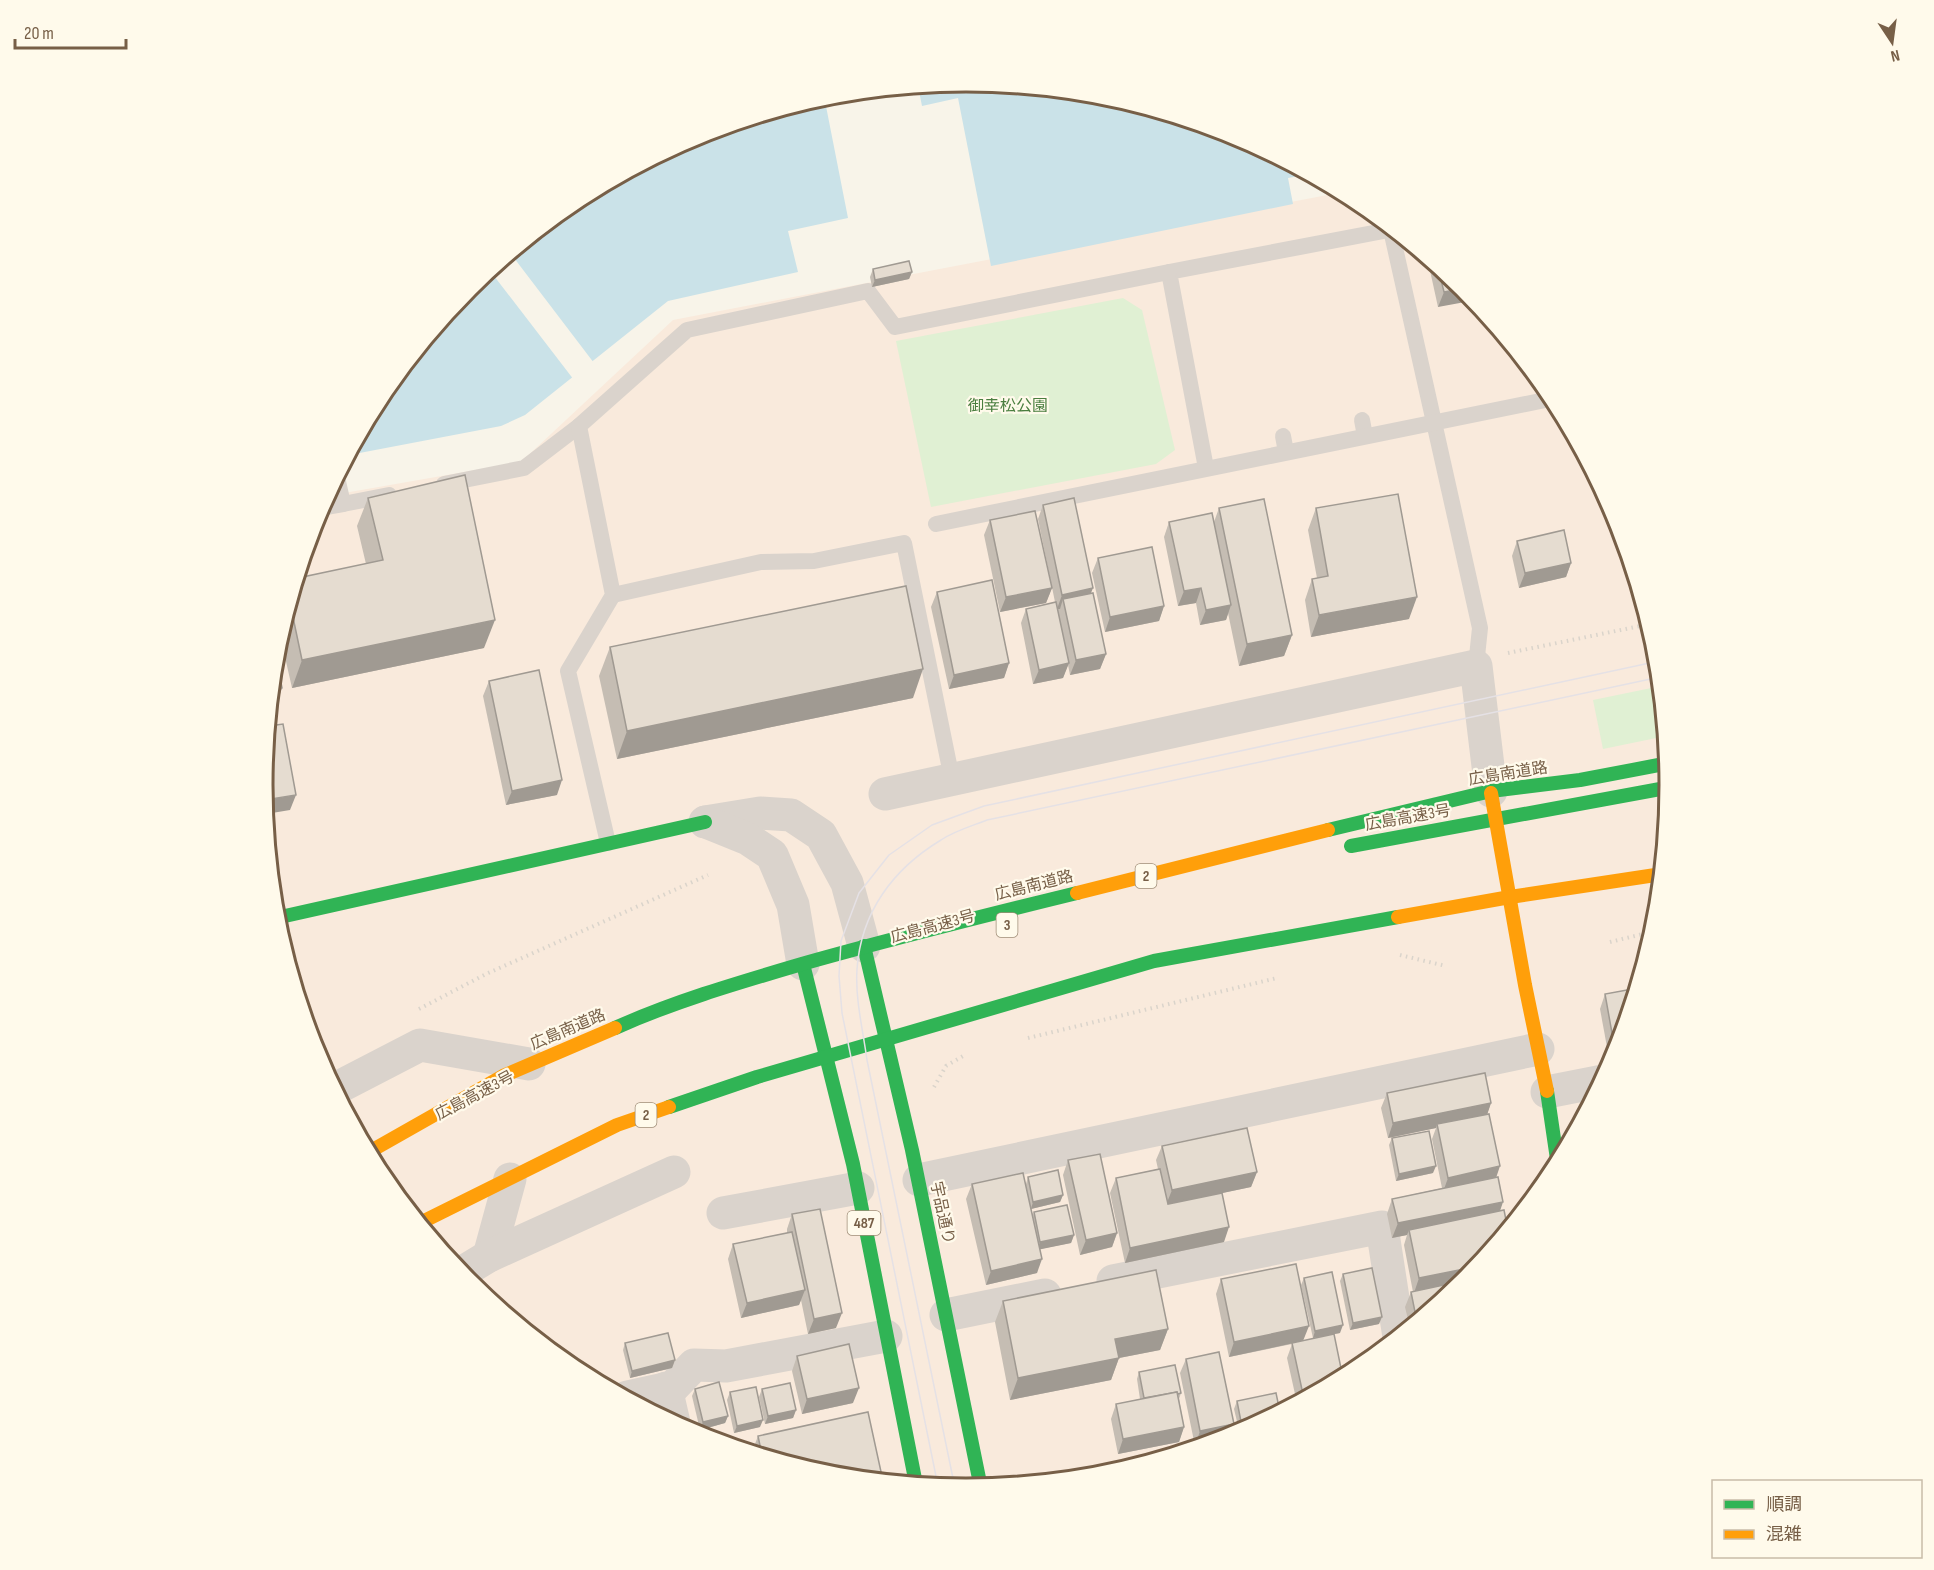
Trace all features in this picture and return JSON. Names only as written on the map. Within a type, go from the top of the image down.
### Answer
[{"type":"main road","name":"広島南道路","points":[[376,1148],[503,1076],[642,1016],[733,984],[804,974],[1491,791],[1580,780],[1660,765]]},
{"type":"main road","name":"広島高速3号","points":[[1339,848],[1660,789]]},
{"type":"main road","points":[[1491,791],[1547,1092],[1556,1151]]},
{"type":"main road","points":[[286,916],[705,822]]},
{"type":"main road","name":"2","points":[[427,1219],[617,1125],[757,1077],[1154,962],[1510,897],[1655,875]]},
{"type":"main road","name":"宇品通り","points":[[866,957],[919,1180],[979,1478]]},
{"type":"main road","name":"487","points":[[804,974],[827,1057],[858,1188],[914,1476]]},
{"type":"street","points":[[885,794],[1476,666],[1491,791]]},
{"type":"street","points":[[705,822],[760,813],[791,815],[821,835],[847,884],[866,957]]},
{"type":"street","points":[[705,822],[748,839],[772,855],[793,905],[804,974]]},
{"type":"street","points":[[342,1085],[420,1045],[530,1064]]},
{"type":"street","points":[[919,1180],[1538,1049]]},
{"type":"street","points":[[1547,1092],[1593,1083]]},
{"type":"street","points":[[470,1268],[489,1256],[674,1172]]},
{"type":"street","points":[[489,1256],[510,1179]]},
{"type":"street","points":[[723,1213],[858,1188]]},
{"type":"street","points":[[946,1315],[1382,1227],[1398,1328]]},
{"type":"street","points":[[637,1395],[673,1387],[694,1365],[726,1366],[886,1336]]},
{"type":"street","points":[[666,1388],[672,1412]]},
{"type":"lane","points":[[433,486],[524,468],[579,426],[687,330],[868,291],[895,327],[1384,232]]},
{"type":"lane","points":[[1395,240],[1433,422],[1480,628],[1476,666]]},
{"type":"lane","points":[[1169,272],[1206,468]]},
{"type":"lane","points":[[936,524],[1206,468],[1285,444],[1364,428],[1433,422],[1544,400]]},
{"type":"lane","points":[[579,426],[613,595],[568,671],[608,843]]},
{"type":"lane","points":[[340,490],[343,504]]},
{"type":"lane","points":[[332,506],[399,493]]},
{"type":"lane","points":[[613,595],[761,562],[814,561],[904,543],[952,779]]},
{"type":"path","points":[[1508,653],[1641,626]]},
{"type":"path","points":[[413,1012],[486,974],[708,875]]},
{"type":"path","points":[[1611,942],[1644,934]]},
{"type":"path","points":[[1400,955],[1446,966]]},
{"type":"path","points":[[1017,1041],[1284,976]]},
{"type":"path","points":[[934,1098],[934,1087],[946,1066],[970,1052]]},
{"type":"shaded area","points":[[1330,194],[1389,235],[1457,295],[1517,363],[1568,438],[1608,520],[1624,562],[1637,606],[1655,694],[1659,740],[1659,830],[1655,876],[1637,964],[1624,1008],[1589,1092],[1568,1132],[1517,1207],[1457,1275],[1424,1306],[1352,1362],[1314,1386],[1232,1426],[1190,1442],[1146,1455],[1058,1473],[1012,1477],[922,1477],[876,1473],[788,1455],[744,1442],[660,1407],[620,1386],[545,1335],[477,1275],[446,1242],[390,1170],[366,1132],[326,1050],[310,1008],[297,964],[279,876],[273,785],[279,694],[297,606],[310,562],[338,494],[521,462],[673,320]]},
{"type":"green space","name":"御幸松公園","points":[[1123,298],[1142,310],[1175,450],[1156,464],[931,507],[896,341]]},
{"type":"green space","points":[[1654,687],[1659,737],[1603,749],[1593,700]]},
{"type":"water","points":[[919,93],[1012,93],[1058,97],[1146,115],[1232,144],[1299,176],[1288,178],[1293,204],[991,266],[958,98],[922,106]]},
{"type":"water","points":[[826,106],[848,218],[788,231],[798,272],[668,301],[525,415],[501,426],[358,453],[390,400],[446,328],[510,264],[545,235],[620,184],[660,163],[744,128]]},
{"type":"pier","points":[[515,260],[594,363],[574,380],[495,278]]},
{"type":"building","points":[[909,261],[912,272],[875,280],[873,269]]},
{"type":"building","points":[[1441,280],[1452,291],[1444,292]]},
{"type":"building","points":[[465,475],[495,620],[302,660],[294,621],[306,576],[383,560],[368,498]]},
{"type":"building","points":[[1398,494],[1417,597],[1319,615],[1312,579],[1328,576],[1316,508]]},
{"type":"building","points":[[1074,498],[1093,588],[1062,595],[1043,505]]},
{"type":"building","points":[[1264,499],[1292,635],[1247,644],[1219,508]]},
{"type":"building","points":[[1035,511],[1052,588],[1006,597],[990,520]]},
{"type":"building","points":[[1212,513],[1231,605],[1206,610],[1201,588],[1184,591],[1169,522]]},
{"type":"building","points":[[1564,530],[1571,563],[1525,573],[1517,541]]},
{"type":"building","points":[[1152,547],[1164,606],[1110,617],[1098,558]]},
{"type":"building","points":[[992,580],[1009,663],[954,675],[937,592]]},
{"type":"building","points":[[906,586],[923,669],[627,731],[610,647]]},
{"type":"building","points":[[1093,593],[1106,654],[1076,660],[1063,599]]},
{"type":"building","points":[[1056,602],[1069,663],[1039,670],[1026,609]]},
{"type":"building","points":[[539,670],[562,780],[512,791],[489,681]]},
{"type":"building","points":[[283,724],[296,795],[274,799],[273,785],[276,725]]},
{"type":"building","points":[[1629,990],[1615,1032],[1612,1033],[1605,994]]},
{"type":"building","points":[[1485,1073],[1491,1103],[1393,1123],[1387,1093]]},
{"type":"building","points":[[1489,1114],[1500,1166],[1448,1178],[1437,1124]]},
{"type":"building","points":[[1247,1128],[1257,1172],[1172,1190],[1162,1146]]},
{"type":"building","points":[[1429,1131],[1436,1166],[1399,1174],[1392,1138]]},
{"type":"building","points":[[1100,1154],[1117,1233],[1086,1240],[1068,1160]]},
{"type":"building","points":[[1160,1169],[1168,1204],[1222,1193],[1229,1227],[1130,1248],[1116,1178]]},
{"type":"building","points":[[1058,1170],[1063,1195],[1033,1202],[1028,1177]]},
{"type":"building","points":[[1023,1173],[1042,1259],[991,1271],[972,1184]]},
{"type":"building","points":[[1498,1177],[1503,1202],[1398,1223],[1392,1199]]},
{"type":"building","points":[[1067,1205],[1074,1235],[1040,1242],[1034,1212]]},
{"type":"building","points":[[820,1209],[842,1313],[814,1319],[792,1214]]},
{"type":"building","points":[[1504,1210],[1506,1220],[1462,1269],[1419,1278],[1409,1230]]},
{"type":"building","points":[[792,1232],[805,1290],[747,1303],[733,1244]]},
{"type":"building","points":[[1296,1264],[1309,1326],[1234,1342],[1221,1279]]},
{"type":"building","points":[[1372,1268],[1382,1317],[1353,1323],[1343,1274]]},
{"type":"building","points":[[1156,1270],[1168,1329],[1115,1339],[1119,1358],[1018,1378],[1003,1301]]},
{"type":"building","points":[[1332,1272],[1343,1325],[1315,1331],[1304,1278]]},
{"type":"building","points":[[1447,1284],[1415,1313],[1411,1292]]},
{"type":"building","points":[[668,1333],[675,1360],[632,1371],[625,1343]]},
{"type":"building","points":[[1334,1334],[1341,1369],[1303,1392],[1292,1343]]},
{"type":"building","points":[[849,1344],[859,1388],[807,1399],[797,1356]]},
{"type":"building","points":[[1219,1352],[1234,1424],[1200,1431],[1186,1359]]},
{"type":"building","points":[[1175,1365],[1181,1393],[1144,1398],[1139,1372]]},
{"type":"building","points":[[719,1382],[728,1416],[703,1422],[695,1389]]},
{"type":"building","points":[[790,1383],[796,1410],[768,1416],[762,1389]]},
{"type":"building","points":[[756,1387],[763,1420],[737,1426],[730,1392]]},
{"type":"building","points":[[1177,1392],[1184,1427],[1123,1439],[1116,1404]]},
{"type":"building","points":[[1276,1393],[1278,1405],[1241,1422],[1237,1401]]},
{"type":"building","points":[[868,1412],[881,1473],[832,1465],[760,1447],[758,1436]]},
{"type":"tram line","points":[[936,1477],[842,1013],[839,976],[841,941],[859,893],[889,855],[932,825],[984,806],[1649,663]]},
{"type":"tram line","points":[[953,1478],[867,1060],[858,1003],[857,969],[865,929],[882,894],[894,879],[908,864],[941,840],[957,831],[987,820],[1652,679]]},
{"type":"traffic: fast","points":[[1328,830],[1491,791],[1580,780],[1660,765]]},
{"type":"traffic: fast","points":[[1351,846],[1660,789]]},
{"type":"traffic: fast","points":[[286,916],[705,822]]},
{"type":"traffic: fast","points":[[615,1028],[681,1002],[795,966],[1077,893]]},
{"type":"traffic: fast","points":[[669,1107],[757,1077],[1154,961],[1398,917]]},
{"type":"traffic: fast","points":[[864,946],[912,1150],[979,1478]]},
{"type":"traffic: fast","points":[[803,964],[853,1164],[914,1476]]},
{"type":"traffic: fast","points":[[1547,1091],[1556,1151]]},
{"type":"traffic: slow","points":[[1491,793],[1525,985],[1547,1091]]},
{"type":"traffic: slow","points":[[1077,893],[1328,830]]},
{"type":"traffic: slow","points":[[1398,917],[1655,875]]},
{"type":"traffic: slow","points":[[376,1148],[503,1076],[615,1028]]},
{"type":"traffic: slow","points":[[427,1219],[617,1125],[669,1107]]}]
